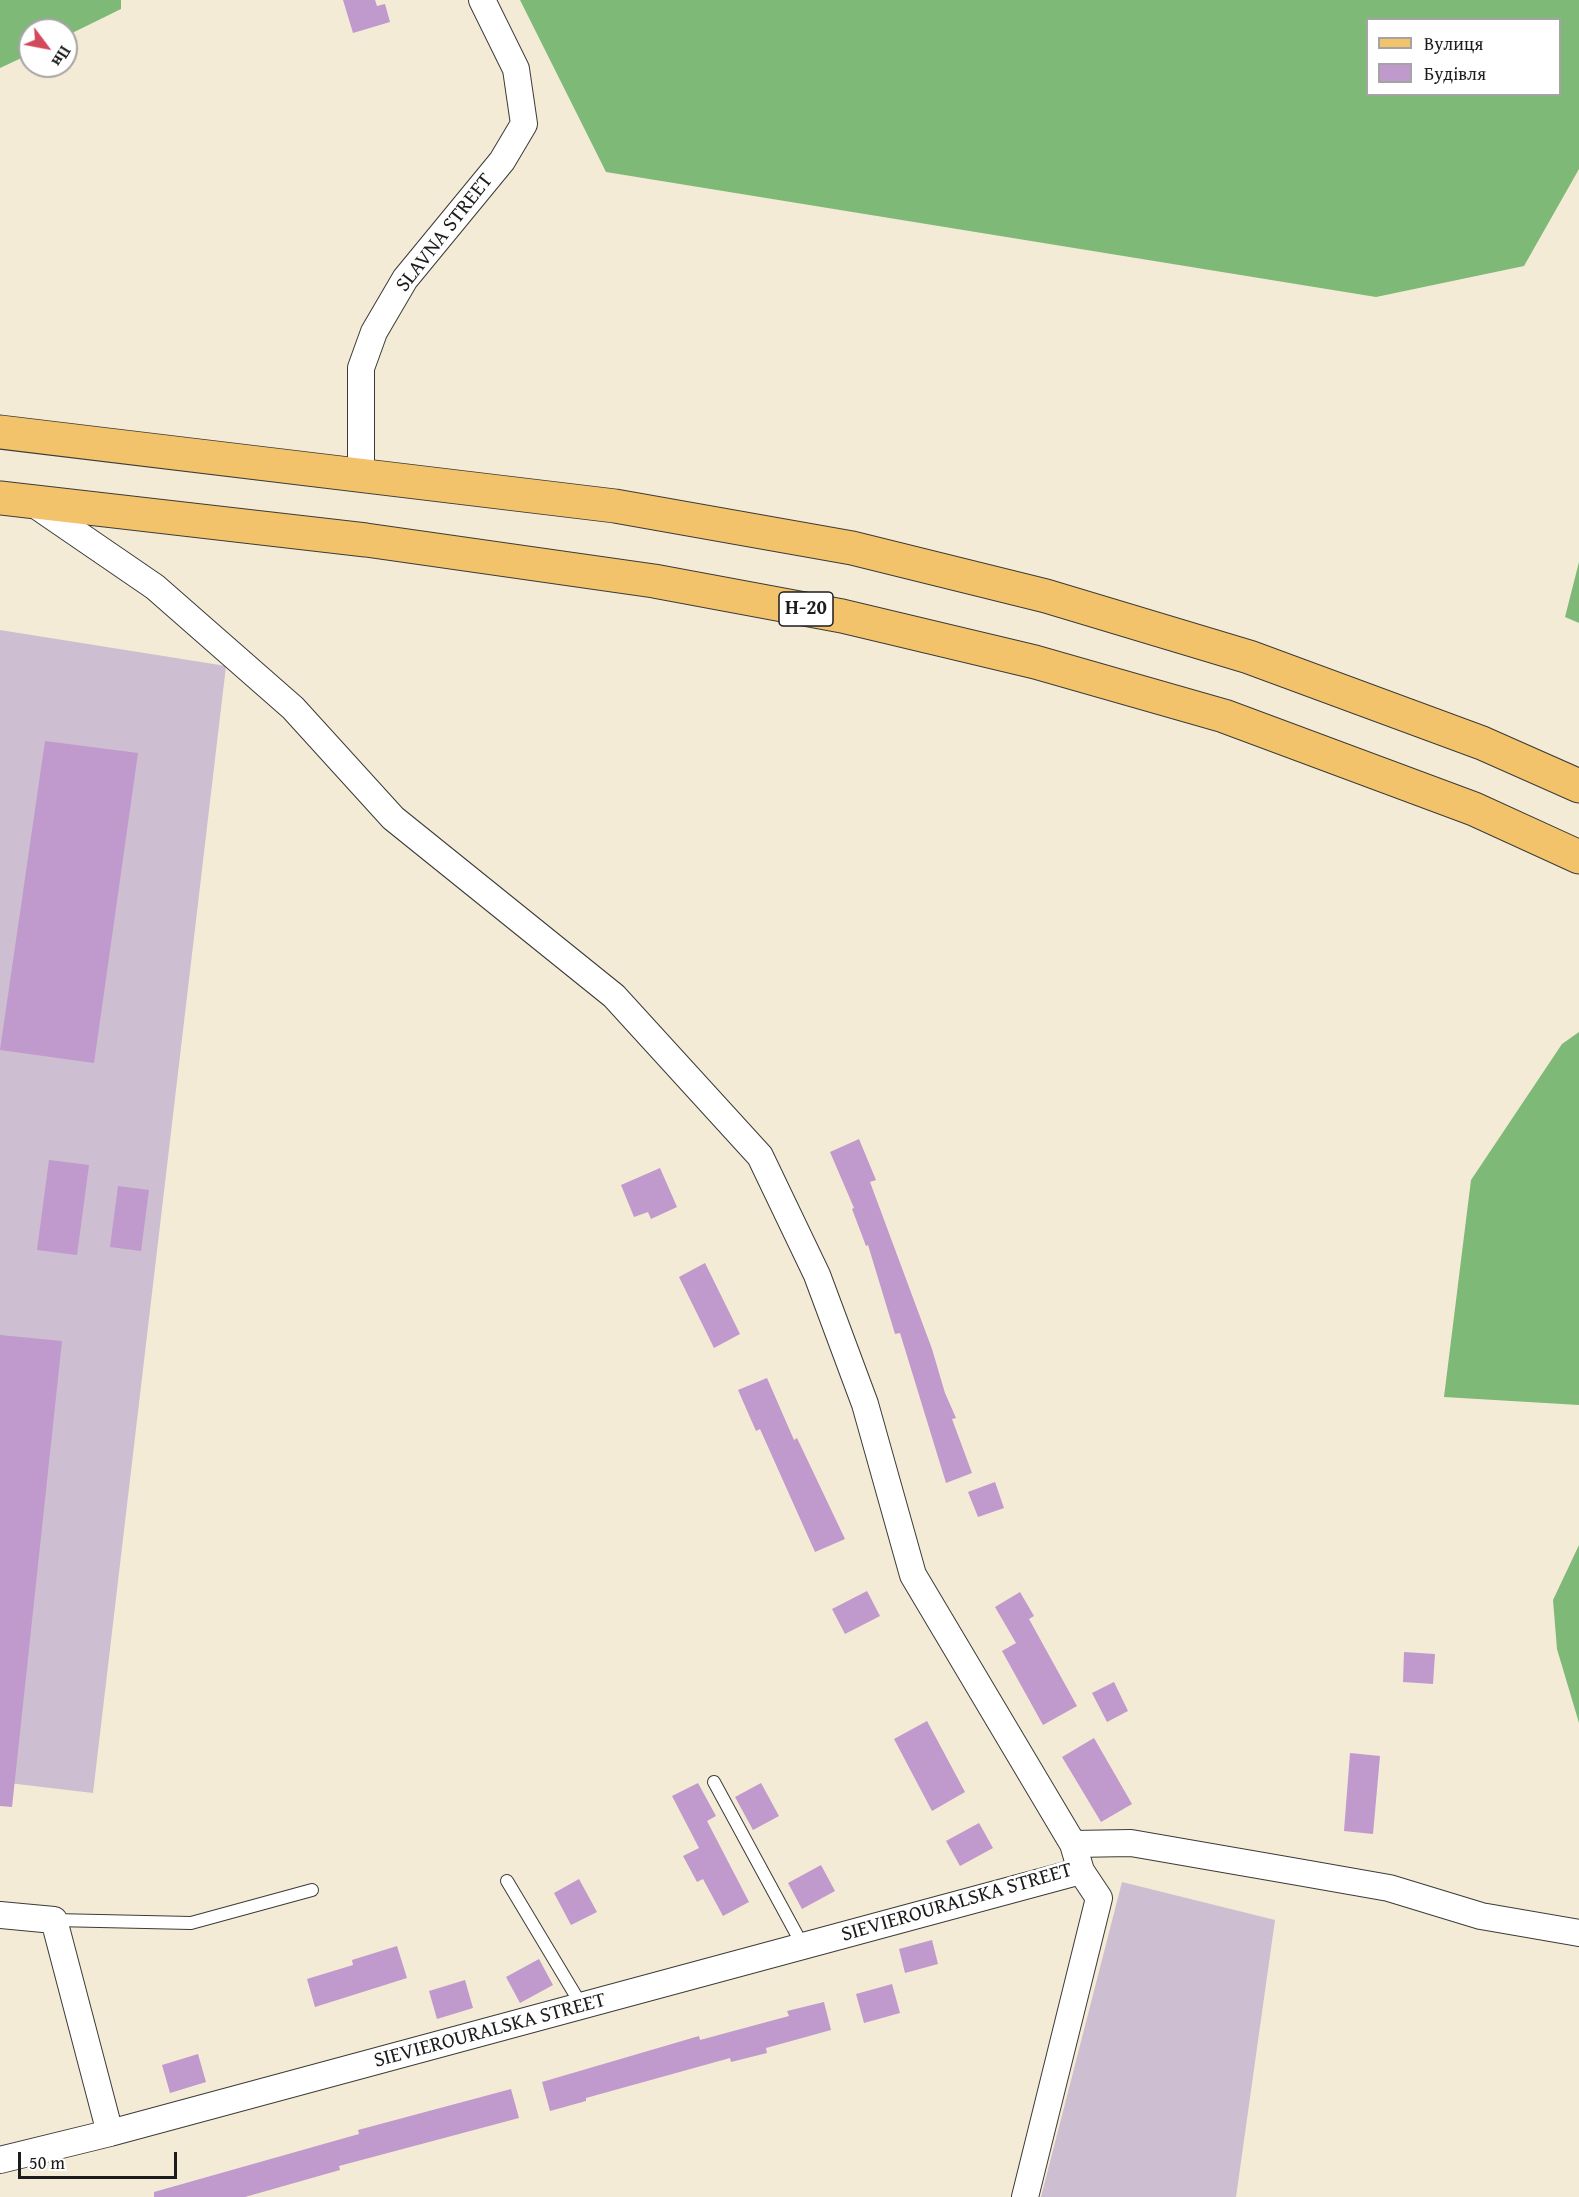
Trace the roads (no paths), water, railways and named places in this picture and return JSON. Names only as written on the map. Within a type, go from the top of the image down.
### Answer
[{"type":"main road","points":[[0,432],[615,506],[829,544],[1046,596],[1249,657],[1482,743],[1579,786]]},
{"type":"main road","name":"Н-20","points":[[15,500],[366,540],[654,581],[842,616],[1035,662],[1224,716],[1474,809],[1579,857]]},
{"type":"street","name":"SLAVNA STREET","points":[[361,474],[361,368],[374,332],[405,279],[502,161],[524,124],[516,69],[482,0]]},
{"type":"street","name":"SIEVIEROURALSKA STREET","points":[[0,2160],[110,2133],[1081,1871],[1073,1844],[912,1575],[865,1404],[818,1275],[760,1156],[614,996],[393,818],[293,708],[155,587],[15,500]]},
{"type":"street","points":[[1073,1844],[1131,1843],[1389,1888],[1481,1916],[1579,1933]]},
{"type":"street","points":[[1025,2197],[1099,1898],[1081,1871]]},
{"type":"street","points":[[0,1915],[54,1920],[110,2133]]},
{"type":"lane","points":[[714,1782],[803,1946]]},
{"type":"lane","points":[[507,1881],[582,2006]]},
{"type":"lane","points":[[54,1920],[191,1923],[312,1890]]}]
